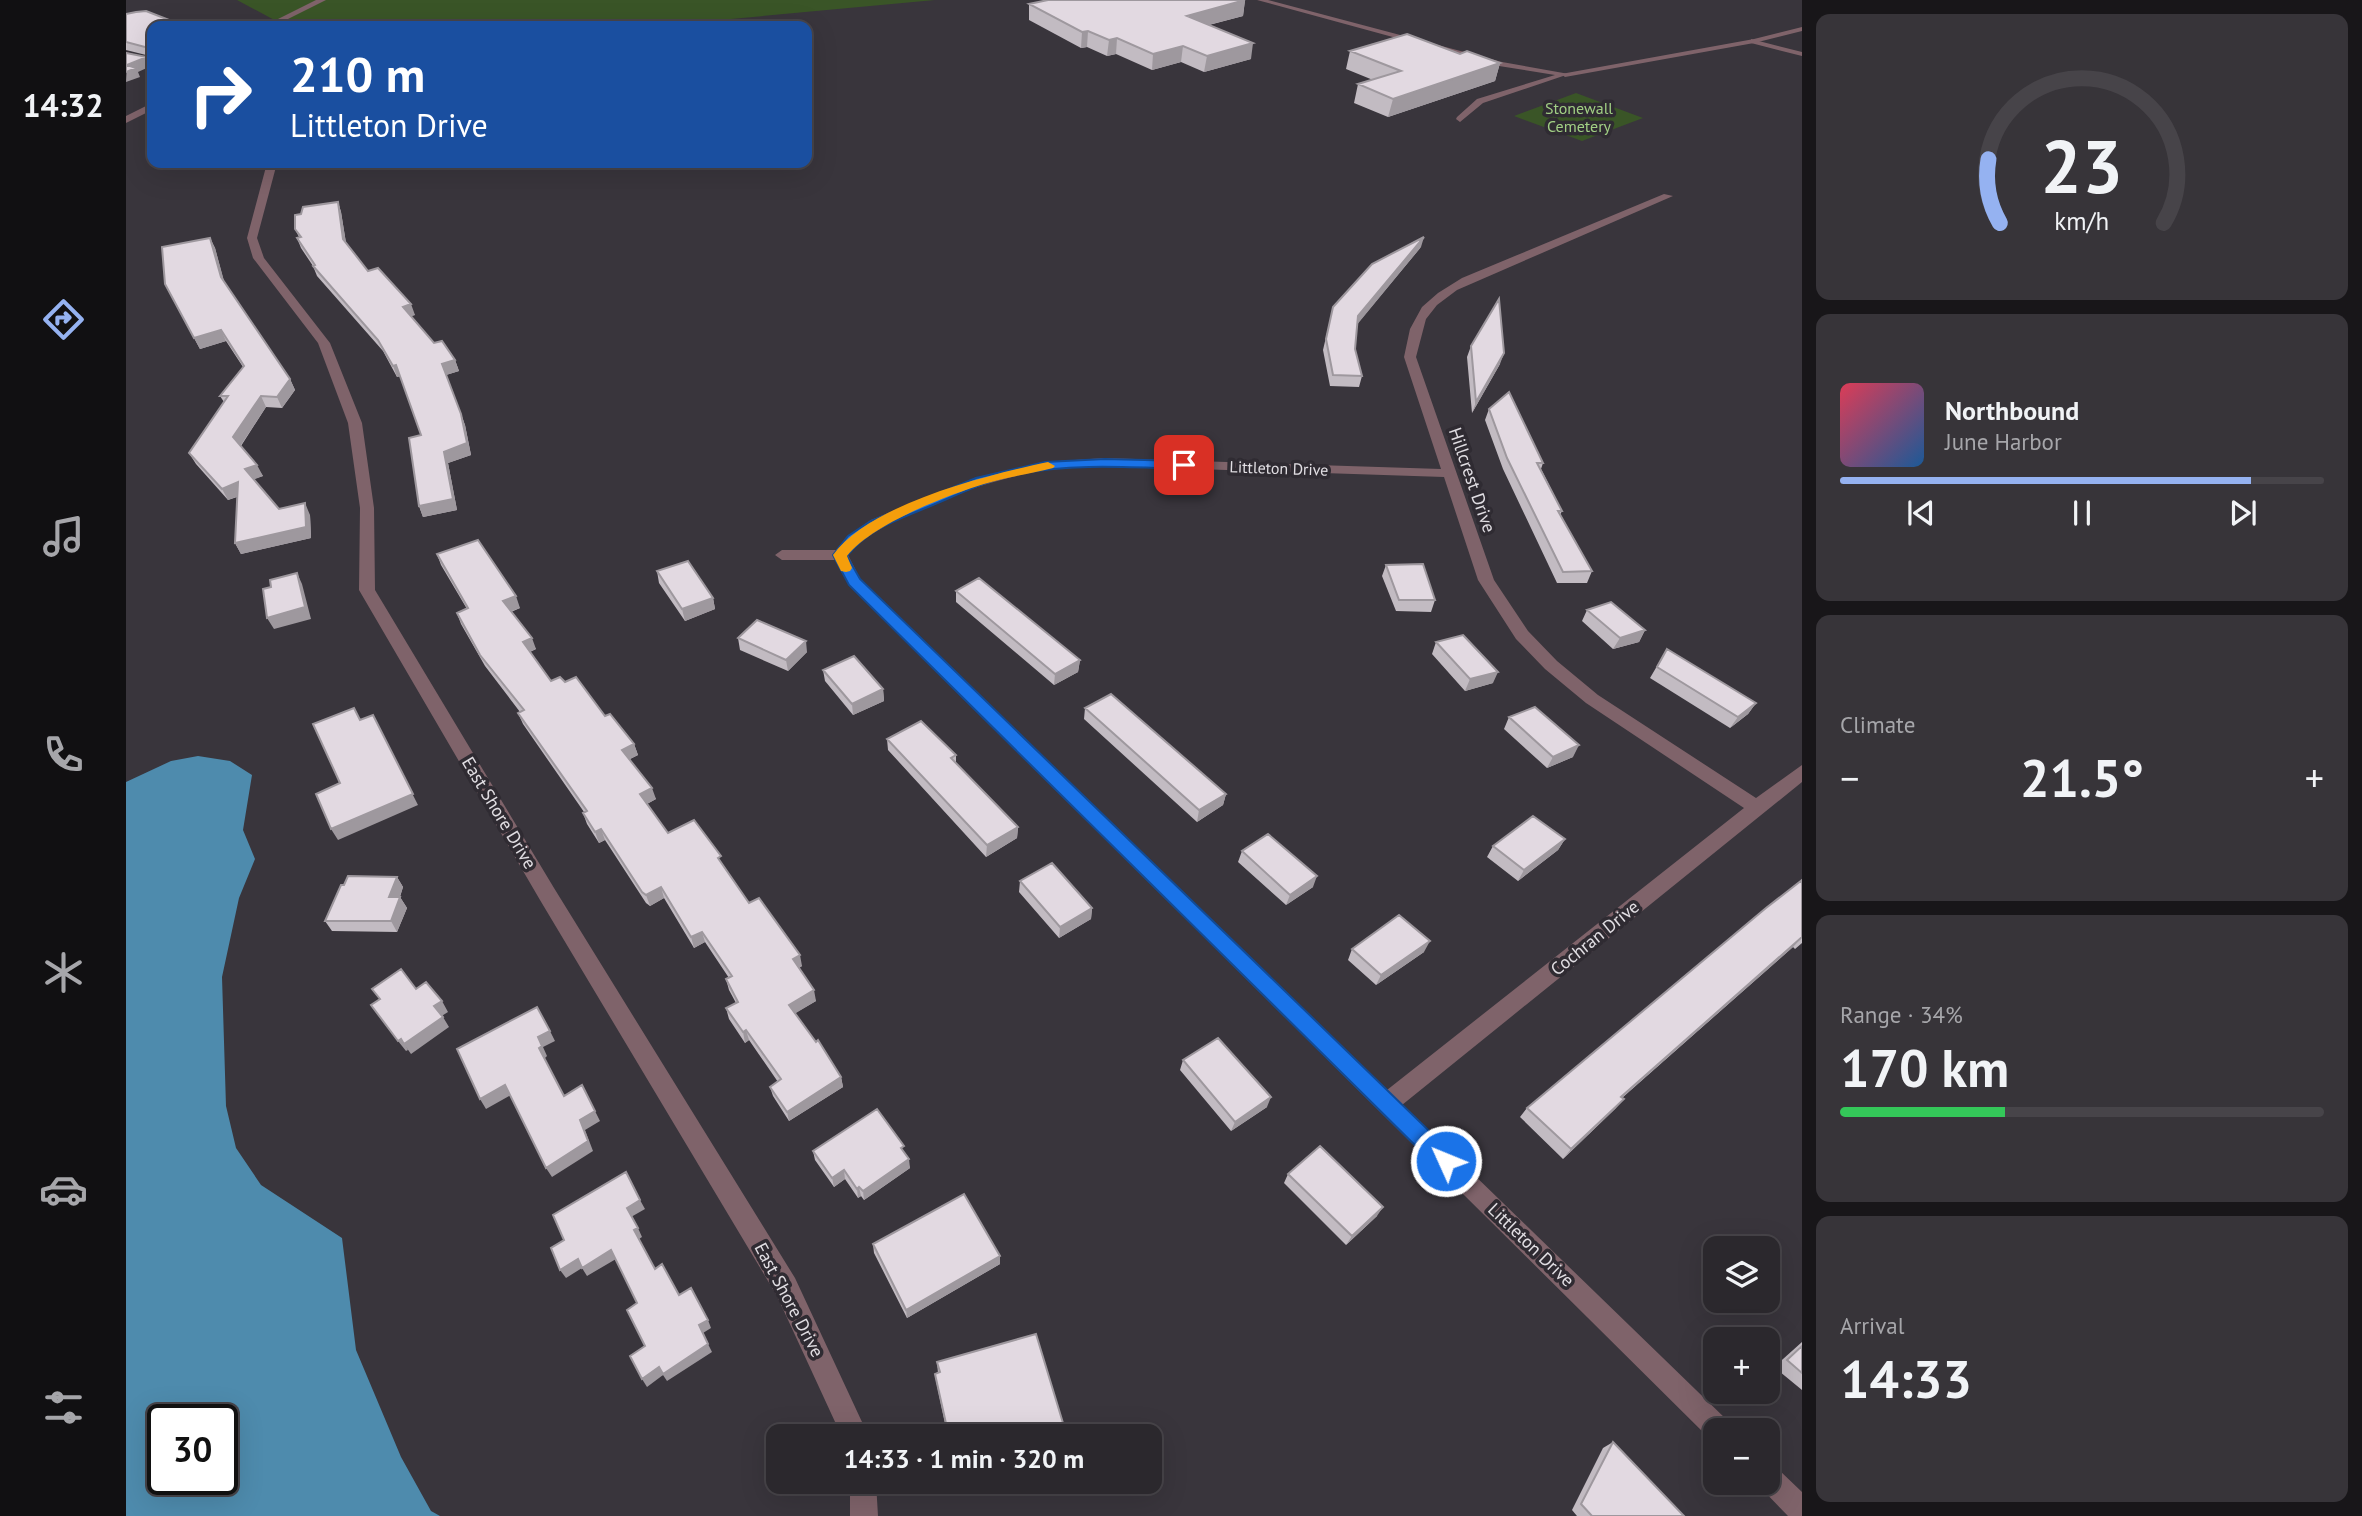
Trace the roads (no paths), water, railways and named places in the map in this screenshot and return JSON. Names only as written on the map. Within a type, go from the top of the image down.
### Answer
[{"type":"street","points":[[278,21],[322,0]]},
{"type":"street","points":[[1565,74],[1754,41],[1802,29]]},
{"type":"street","points":[[126,55],[147,61]]},
{"type":"street","points":[[126,120],[147,109]]},
{"type":"street","name":"East Shore Drive","points":[[271,168],[252,238],[259,258],[324,343],[355,422],[367,508],[367,590],[547,894],[786,1287],[850,1424]]},
{"type":"street","name":"Hillcrest Drive","points":[[1668,196],[1466,280],[1429,305],[1414,328],[1410,357],[1486,580],[1522,635],[1551,665],[1592,699],[1757,808]]},
{"type":"street","name":"Littleton Drive","points":[[1448,473],[1105,462],[1045,466],[980,481],[876,523],[853,539],[840,555],[854,582],[1707,1418]]},
{"type":"street","points":[[782,555],[840,555]]},
{"type":"street","name":"Cochran Drive","points":[[1387,1104],[1802,772]]},
{"type":"street","points":[[1780,1489],[1802,1511]]},
{"type":"street","points":[[863,1494],[864,1516]]},
{"type":"lane","points":[[1259,0],[1502,64],[1565,74]]},
{"type":"lane","points":[[1754,41],[1802,54]]},
{"type":"lane","points":[[1460,119],[1480,101],[1565,74]]},
{"type":"water","points":[[198,756],[230,761],[252,775],[243,830],[255,859],[239,898],[222,977],[226,1106],[236,1148],[261,1185],[342,1238],[356,1350],[401,1457],[431,1511],[440,1516],[126,1516],[126,782],[171,761]]},
{"type":"park label","name":"Stonewall Cemetery","points":[[1579,117]]}]
